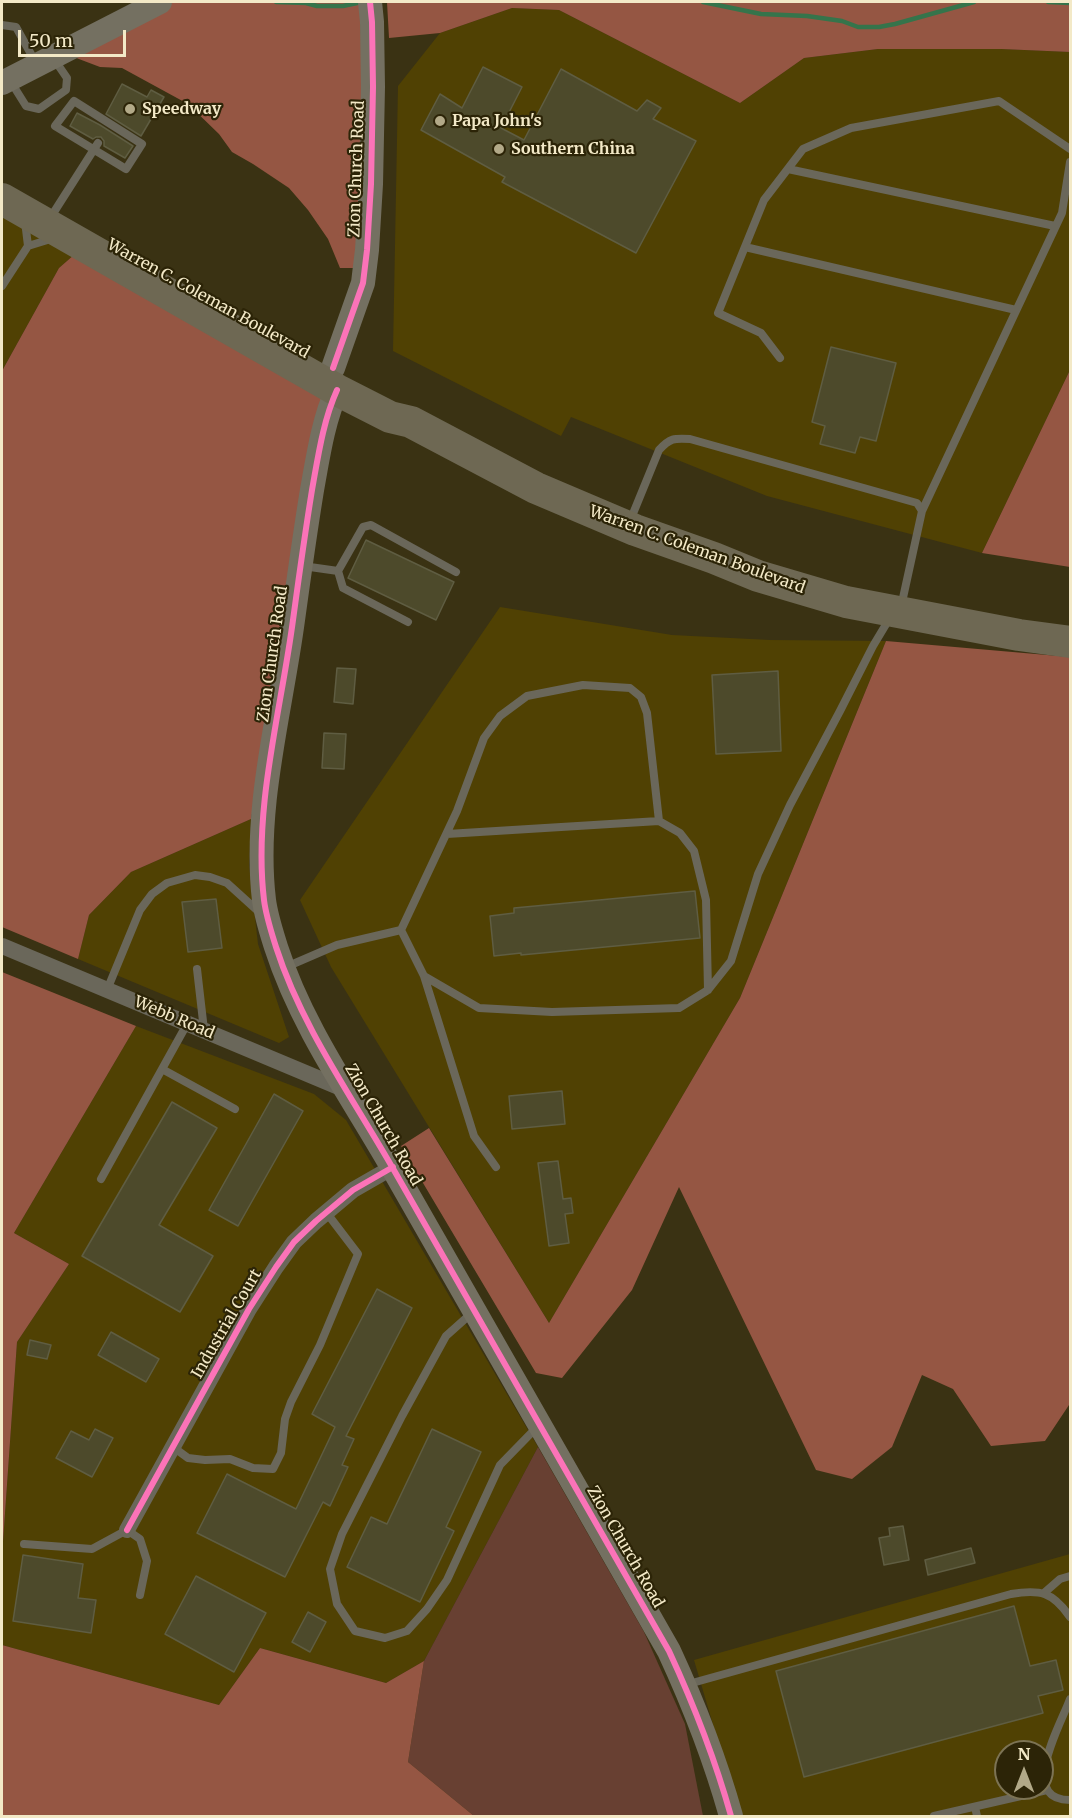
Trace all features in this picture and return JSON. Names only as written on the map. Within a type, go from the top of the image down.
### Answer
[{"type":"highway","name":"Warren C. Coleman Boulevard","points":[[2,180],[36,214],[335,379],[390,417],[411,422],[537,488],[628,527],[793,587],[846,602],[1019,635],[1071,642]]},
{"type":"street","points":[[5,81],[160,2]]},
{"type":"street","name":"Zion Church Road","points":[[370,2],[374,87],[367,250],[363,283],[335,379],[317,461],[264,806],[261,863],[267,919],[283,969],[304,1017],[393,1167],[667,1647],[694,1706],[713,1757],[730,1816]]},
{"type":"street","name":"Webb Road","points":[[2,946],[347,1091]]},
{"type":"street","name":"Industrial Court","points":[[127,1530],[249,1309],[294,1242],[353,1190],[393,1167]]},
{"type":"lane","points":[[2,25],[16,27],[44,60],[67,78],[66,90],[39,110],[26,106],[5,81]]},
{"type":"lane","points":[[53,100],[66,112]]},
{"type":"lane","points":[[74,101],[91,117],[142,144],[126,169],[112,155],[55,126],[66,112],[74,101]]},
{"type":"lane","points":[[780,358],[761,333],[718,314],[764,200],[803,149],[851,128],[999,101],[1071,149]]},
{"type":"lane","points":[[2,286],[28,246],[36,214],[96,146]]},
{"type":"lane","points":[[424,976],[479,1008],[541,1011],[679,1008],[708,990],[731,961],[758,874],[789,805],[873,646],[897,612],[922,511],[1062,213],[1071,162]]},
{"type":"lane","points":[[788,169],[1055,226]]},
{"type":"lane","points":[[28,246],[36,214]]},
{"type":"lane","points":[[745,247],[1016,310]]},
{"type":"lane","points":[[628,527],[659,450],[667,441],[675,438],[690,439],[917,503],[922,511]]},
{"type":"lane","points":[[408,622],[343,588],[338,571],[363,527],[371,525],[456,572]]},
{"type":"lane","points":[[300,566],[338,571]]},
{"type":"lane","points":[[401,930],[458,811],[484,738],[500,716],[528,696],[583,685],[630,688],[641,697],[647,713],[659,820]]},
{"type":"lane","points":[[447,834],[659,820],[680,833],[694,851],[706,900],[708,990]]},
{"type":"lane","points":[[107,990],[140,910],[152,894],[167,883],[195,875],[210,877],[226,883],[267,919]]},
{"type":"lane","points":[[283,969],[337,945],[401,930]]},
{"type":"lane","points":[[401,930],[424,976],[474,1136],[496,1167]]},
{"type":"lane","points":[[197,969],[204,1031]]},
{"type":"lane","points":[[102,1179],[187,1024]]},
{"type":"lane","points":[[162,1069],[235,1109]]},
{"type":"lane","points":[[173,1447],[188,1458],[230,1459],[253,1468],[273,1469],[281,1454],[285,1419],[291,1402],[320,1345],[358,1254],[326,1212]]},
{"type":"lane","points":[[474,1311],[446,1336],[342,1534],[330,1569],[336,1604],[355,1631],[385,1638],[407,1631],[427,1609],[447,1580],[500,1465],[540,1425]]},
{"type":"lane","points":[[24,1544],[92,1549],[127,1530],[140,1539],[147,1562],[140,1595]]},
{"type":"lane","points":[[1044,1593],[1060,1579],[1071,1576]]},
{"type":"lane","points":[[685,1685],[997,1596],[1030,1591],[1044,1593],[1061,1603],[1071,1617]]},
{"type":"lane","points":[[1054,1741],[1071,1699]]},
{"type":"lane","points":[[1054,1796],[1071,1800]]},
{"type":"lane","points":[[934,1816],[1005,1800]]},
{"type":"lane","points":[[975,1807],[977,1816]]},
{"type":"shaded area","points":[[174,2],[360,2],[363,102],[355,268],[340,268],[328,239],[289,188],[232,152],[219,134],[188,104],[122,68],[100,67],[71,56]]},
{"type":"shaded area","points":[[387,2],[1070,2],[1070,52],[1001,49],[878,49],[804,58],[740,103],[559,10],[512,8],[440,33],[389,38]]},
{"type":"shaded area","points":[[512,8],[559,10],[740,103],[804,58],[878,49],[1001,49],[1070,52],[1070,370],[982,553],[767,496],[571,417],[561,436],[393,351],[398,86],[440,33]]},
{"type":"shaded area","points":[[2,214],[75,254],[59,268],[2,371]]},
{"type":"shaded area","points":[[75,254],[328,395],[251,819],[131,872],[89,915],[78,959],[2,927],[2,371],[59,268]]},
{"type":"shaded area","points":[[1070,370],[1070,567],[982,553]]},
{"type":"shaded area","points":[[500,607],[672,635],[770,640],[886,641],[740,998],[549,1323],[331,967],[300,900]]},
{"type":"shaded area","points":[[886,641],[1070,657],[1070,1401],[1045,1441],[991,1446],[953,1389],[922,1375],[892,1447],[852,1479],[816,1470],[679,1187],[632,1290],[562,1378],[536,1373],[401,1146],[429,1128],[549,1323],[740,998]]},
{"type":"shaded area","points":[[251,819],[249,865],[258,944],[289,1037],[279,1043],[78,959],[89,915],[131,872]]},
{"type":"shaded area","points":[[2,972],[136,1026],[14,1233],[69,1264],[17,1342],[2,1556]]},
{"type":"shaded area","points":[[136,1026],[314,1094],[346,1120],[538,1447],[424,1661],[386,1683],[260,1648],[219,1705],[2,1645],[2,1556],[17,1342],[69,1264],[14,1233]]},
{"type":"shaded area","points":[[538,1447],[644,1632],[685,1724],[703,1816],[474,1816],[408,1762],[424,1661]]},
{"type":"shaded area","points":[[1070,1554],[1070,1816],[740,1816],[694,1660]]},
{"type":"shaded area","points":[[2,1645],[219,1705],[260,1648],[386,1683],[424,1661],[408,1762],[474,1816],[2,1816]]},
{"type":"building","points":[[483,67],[522,87],[501,128],[524,140],[561,69],[637,111],[647,100],[661,108],[653,119],[696,141],[636,253],[502,182],[505,177],[421,130],[440,94],[462,108]]},
{"type":"building","points":[[122,84],[147,97],[151,90],[164,97],[141,136],[106,114]]},
{"type":"building","points":[[77,113],[133,146],[125,158],[104,146],[101,137],[93,139],[70,126]]},
{"type":"building","points":[[831,347],[896,363],[876,441],[860,437],[855,453],[820,444],[825,426],[812,422]]},
{"type":"building","points":[[366,540],[454,582],[436,620],[348,578]]},
{"type":"building","points":[[337,668],[356,669],[353,704],[334,702]]},
{"type":"building","points":[[778,671],[781,751],[716,754],[712,675]]},
{"type":"building","points":[[324,733],[346,734],[344,769],[322,768]]},
{"type":"building","points":[[695,891],[700,938],[494,956],[490,916],[514,913],[514,908]]},
{"type":"building","points":[[216,899],[222,948],[188,952],[182,902]]},
{"type":"building","points":[[562,1091],[565,1124],[512,1129],[509,1096]]},
{"type":"building","points":[[274,1094],[303,1111],[238,1226],[209,1210]]},
{"type":"building","points":[[172,1102],[217,1128],[159,1225],[213,1256],[180,1312],[82,1256]]},
{"type":"building","points":[[558,1161],[563,1199],[571,1198],[573,1213],[565,1214],[569,1243],[549,1246],[538,1163]]},
{"type":"building","points":[[377,1289],[412,1308],[346,1436],[354,1439],[342,1465],[348,1467],[330,1506],[323,1502],[285,1577],[197,1533],[227,1474],[296,1509],[335,1427],[312,1414]]},
{"type":"building","points":[[111,1332],[159,1359],[146,1382],[98,1355]]},
{"type":"building","points":[[30,1340],[51,1345],[47,1359],[27,1355]]},
{"type":"building","points":[[95,1429],[113,1438],[92,1477],[56,1458],[71,1431],[89,1440]]},
{"type":"building","points":[[432,1429],[481,1452],[446,1527],[454,1531],[420,1602],[347,1567],[371,1517],[387,1524]]},
{"type":"building","points":[[903,1526],[909,1560],[884,1565],[879,1538],[890,1536],[889,1528]]},
{"type":"building","points":[[971,1548],[975,1563],[928,1575],[925,1560]]},
{"type":"building","points":[[23,1555],[83,1564],[78,1598],[96,1600],[91,1633],[13,1621]]},
{"type":"building","points":[[196,1576],[266,1613],[234,1672],[165,1634]]},
{"type":"building","points":[[1014,1606],[1030,1666],[1056,1660],[1063,1690],[1038,1696],[1043,1713],[804,1777],[776,1671]]},
{"type":"building","points":[[308,1612],[326,1622],[310,1652],[292,1642]]},
{"type":"waterway","points":[[276,2],[306,3],[317,6],[343,6],[357,3]]},
{"type":"waterway","points":[[703,2],[761,14],[807,16],[842,21],[858,27],[895,24],[974,2]]},
{"type":"waterway","points":[[1048,2],[1070,3]]},
{"type":"cycle path","points":[[333,368],[363,283],[367,250],[373,87],[370,2]]},
{"type":"cycle path","points":[[337,390],[325,427],[312,490],[265,795],[262,865],[264,900],[269,924],[287,977],[314,1034],[669,1651],[703,1732],[731,1816]]},
{"type":"cycle path","points":[[127,1530],[249,1309],[294,1242],[353,1190],[393,1167]]},
{"type":"place","name":"Speedway","points":[[130,109]]},
{"type":"place","name":"Papa John's","points":[[440,121]]},
{"type":"place","name":"Southern China","points":[[499,149]]}]
